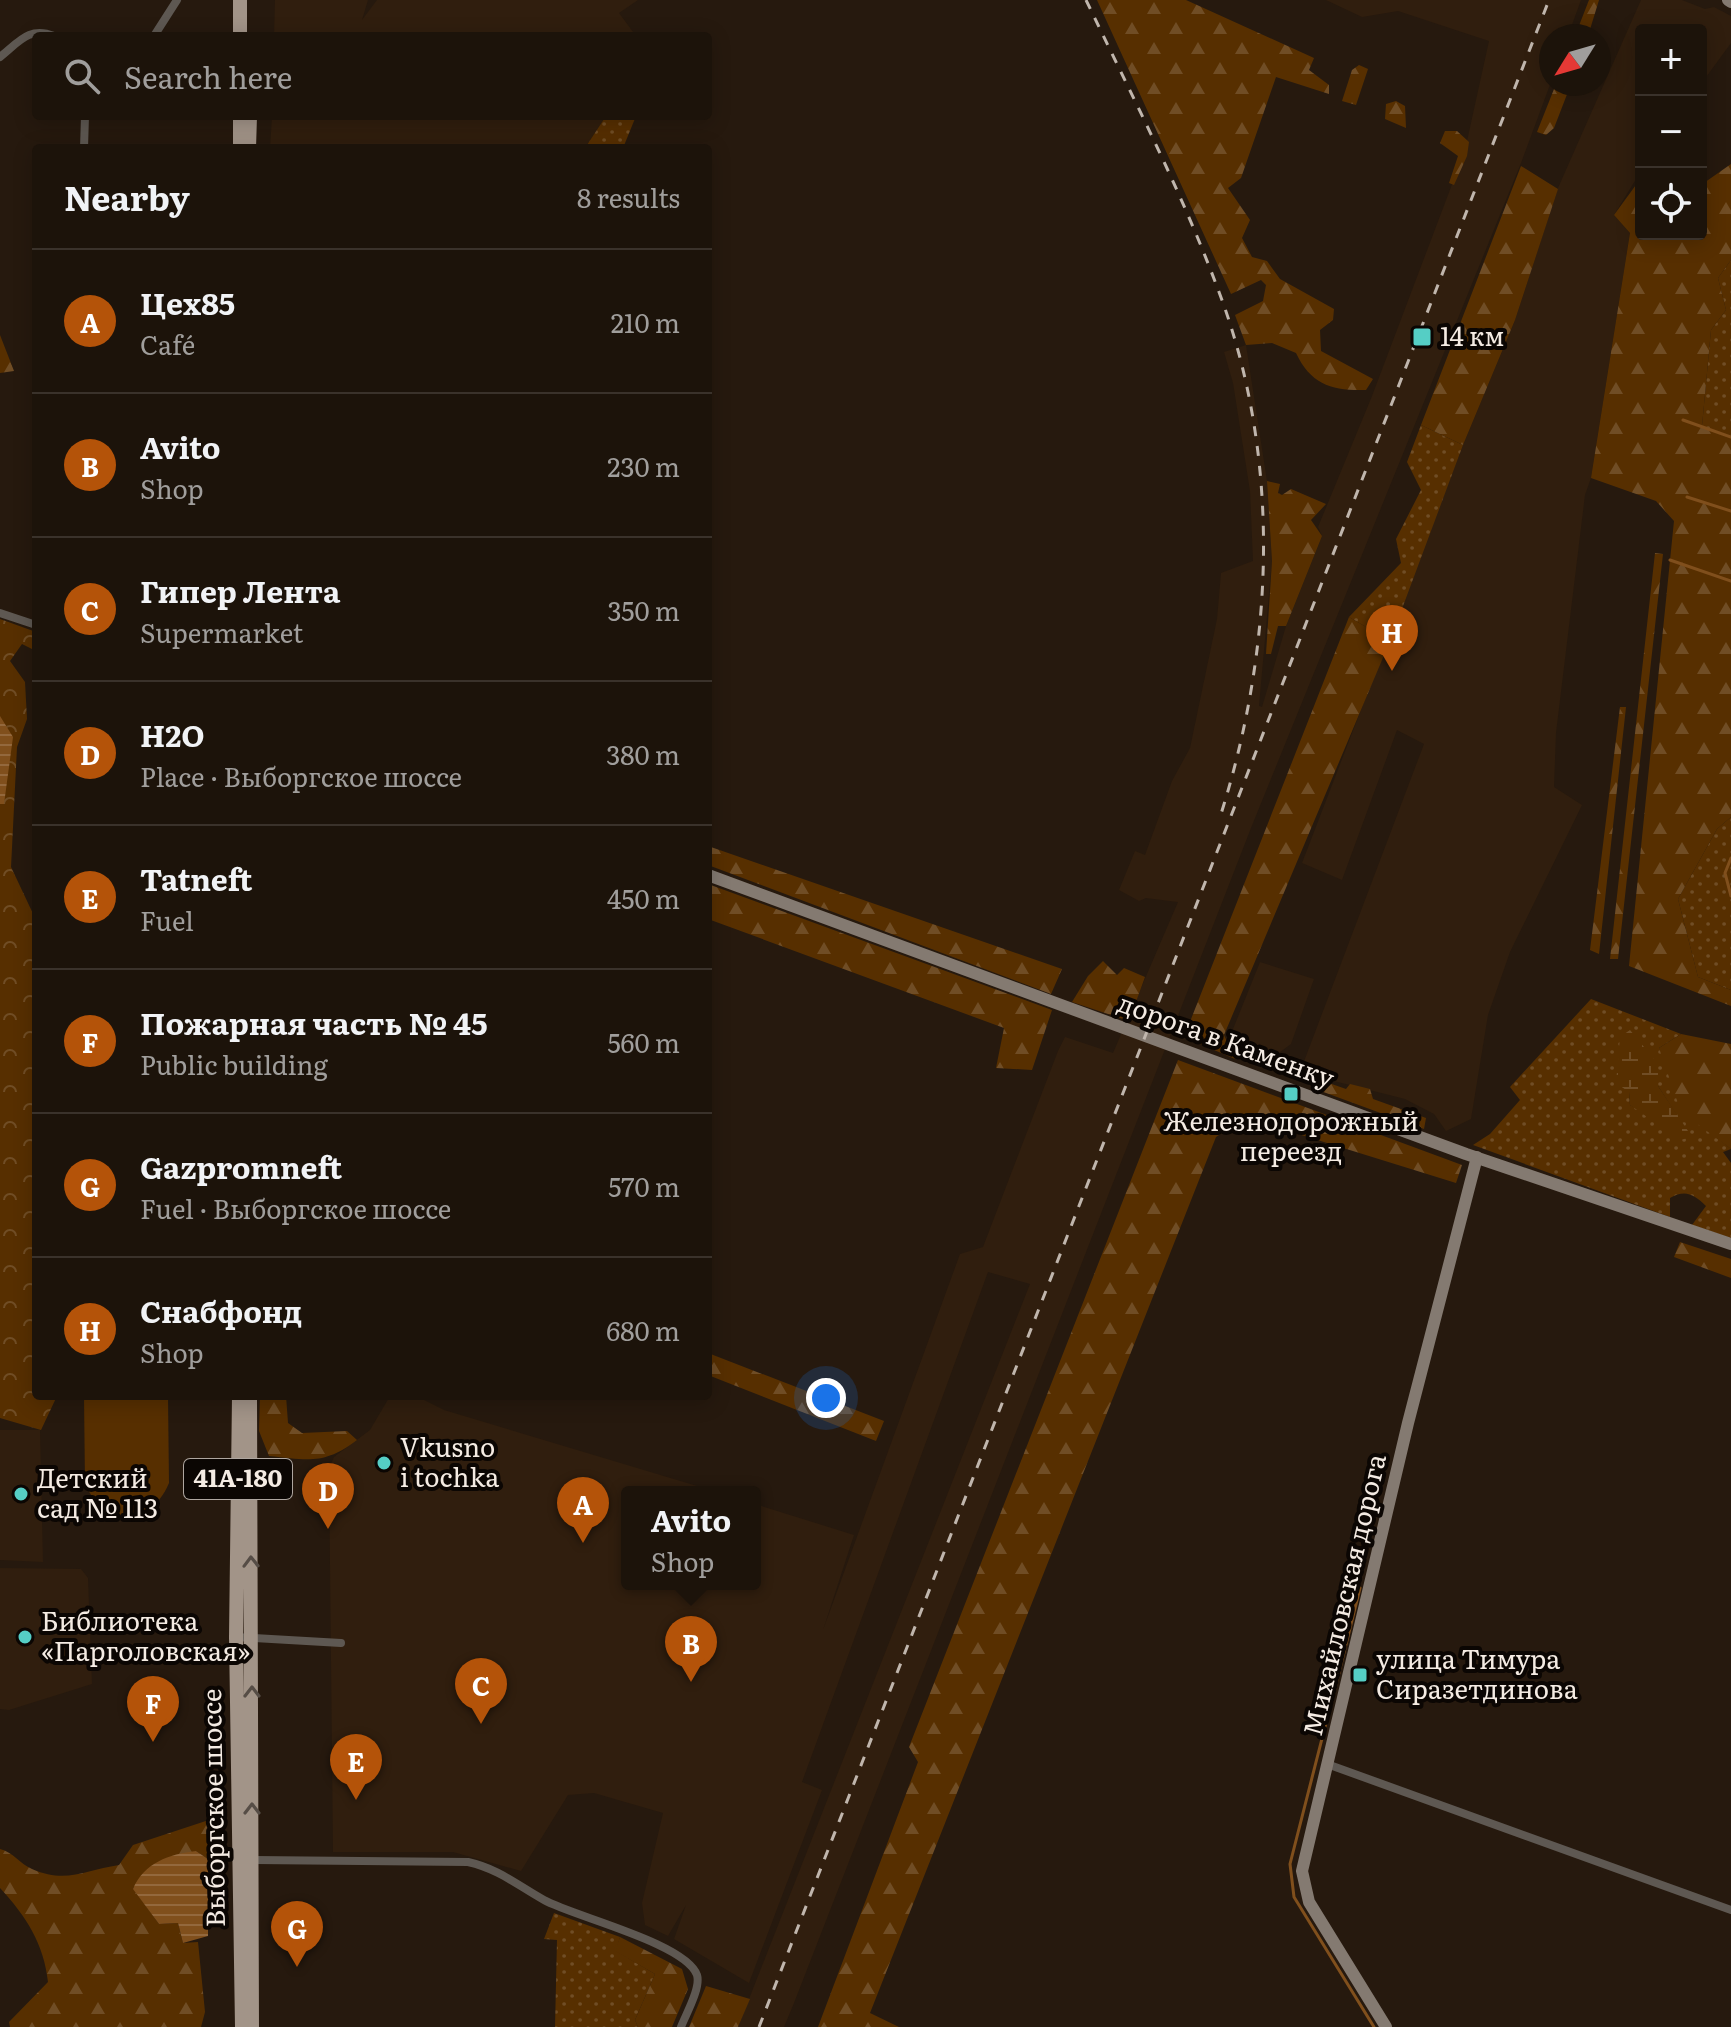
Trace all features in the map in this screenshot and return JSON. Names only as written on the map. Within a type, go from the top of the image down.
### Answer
[{"type":"main road","points":[[240,0],[240,32]]},
{"type":"main road","points":[[249,0],[249,32]]},
{"type":"main road","points":[[240,120],[240,144]]},
{"type":"main road","points":[[249,144],[250,120]]},
{"type":"main road","name":"Выборгское шоссе","points":[[239,1400],[236,1637],[242,2027]]},
{"type":"main road","name":"Выборгское шоссе","points":[[250,1400],[252,2027]]},
{"type":"street","points":[[157,32],[177,0]]},
{"type":"street","points":[[0,57],[32,32]]},
{"type":"street","points":[[84,144],[85,120]]},
{"type":"street","points":[[0,613],[32,624]]},
{"type":"street","name":"дорога в Каменку","points":[[712,876],[1477,1157],[1731,1244]]},
{"type":"street","name":"Михайловская дорога","points":[[1386,2027],[1309,1902],[1302,1871],[1408,1423],[1477,1157]]},
{"type":"street","points":[[236,1637],[341,1643]]},
{"type":"street","points":[[1327,1764],[1731,1910]]},
{"type":"street","points":[[252,1860],[468,1862],[491,1867],[545,1901],[630,1932],[690,1965],[698,1976],[697,1985],[681,2027]]},
{"type":"shaded area","points":[[275,0],[368,0],[362,20],[377,0],[638,0],[619,13],[633,32],[274,32]]},
{"type":"shaded area","points":[[1326,0],[1581,0],[1572,24],[1539,24],[1539,96],[1546,96],[1521,163],[1251,828],[784,2027],[738,2027],[1030,1284],[988,1272],[802,1782],[822,1790],[749,1983],[674,1939],[686,1905],[668,1936],[645,1925],[642,1903],[663,1813],[594,1793],[568,1795],[521,1871],[453,1852],[333,1852],[329,1468],[334,1457],[370,1430],[388,1400],[424,1400],[444,1410],[697,1486],[621,1486],[621,1590],[761,1590],[761,1506],[854,1535],[823,1630],[960,1254],[983,1247],[1058,1051],[1065,1037],[1113,1053],[1178,902],[1146,898],[1139,901],[1119,890],[1135,851],[1145,855],[1172,781],[1190,748],[1217,619],[1221,573],[1253,561],[1250,491],[1233,383],[1224,352],[1246,345],[1267,481],[1272,561],[1259,706],[1262,707],[1286,626],[1322,536],[1318,527],[1372,396],[1465,150],[1489,41],[1398,11],[1362,17]]},
{"type":"shaded area","points":[[1641,0],[1682,0],[1705,9],[1714,7],[1731,16],[1731,43],[1707,76],[1707,24],[1635,24],[1635,181],[1614,215],[1630,233],[1591,478],[1585,495],[1556,733],[1554,787],[1582,805],[1510,952],[1488,1015],[1471,1119],[1446,1131],[1434,1114],[1405,1099],[1326,1079],[1314,1081],[1300,1072],[1424,744],[1397,730],[1342,880],[1302,863],[1463,445],[1515,320],[1558,188],[1599,96],[1611,96],[1611,68]]},
{"type":"shaded area","points":[[272,120],[603,120],[588,144],[270,144]]},
{"type":"shaded area","points":[[0,716],[13,737],[4,804],[0,804]]},
{"type":"shaded area","points":[[1260,962],[1314,979],[1291,1044],[1272,1058],[1229,1039]]},
{"type":"shaded area","name":"Детский сад № 113","points":[[0,1430],[40,1430],[43,1562],[0,1560]]},
{"type":"shaded area","points":[[0,1568],[81,1569],[88,1578],[92,1684],[9,1710],[0,1709]]},
{"type":"shaded area","points":[[196,1851],[208,1859],[208,1936],[183,1943],[178,1923],[159,1924],[133,1889],[144,1873],[158,1861]]},
{"type":"green space","points":[[1097,0],[1186,0],[1314,58],[1309,70],[1329,85],[1329,94],[1276,77],[1241,178],[1228,188],[1250,220],[1242,238],[1252,257],[1267,261],[1280,279],[1334,309],[1333,320],[1320,330],[1321,351],[1373,379],[1366,390],[1324,384],[1309,372],[1296,353],[1272,343],[1246,345],[1235,315],[1263,301],[1266,285],[1261,280],[1231,294]]},
{"type":"green space","points":[[1589,0],[1599,0],[1592,24],[1580,24]]},
{"type":"green space","points":[[1359,65],[1368,69],[1356,105],[1342,101],[1352,70]]},
{"type":"green space","points":[[1551,96],[1566,96],[1554,128],[1546,135],[1537,132]]},
{"type":"green space","points":[[1396,101],[1405,106],[1406,128],[1385,119],[1386,104]]},
{"type":"green space","points":[[603,120],[634,120],[625,144],[588,144]]},
{"type":"green space","points":[[1445,131],[1457,131],[1469,142],[1467,156],[1454,185],[1449,183],[1458,156],[1440,143]]},
{"type":"green space","points":[[1731,164],[1731,260],[1718,278],[1726,310],[1711,330],[1702,426],[1731,436],[1731,817],[1717,829],[1678,899],[1698,977],[1731,990],[1731,1006],[1629,966],[1674,521],[1656,501],[1591,478],[1630,233],[1614,215],[1635,186],[1635,240],[1707,240],[1707,181]]},
{"type":"green space","points":[[1521,166],[1558,189],[1515,320],[1463,445],[1421,425]]},
{"type":"green space","points":[[1731,260],[1731,436],[1702,426],[1711,330],[1726,310],[1718,278]]},
{"type":"green space","points":[[0,335],[14,371],[0,373]]},
{"type":"green space","points":[[1421,425],[1463,445],[1390,641],[1349,617],[1401,563],[1396,539],[1421,490],[1407,462]]},
{"type":"green space","points":[[1267,481],[1280,484],[1278,493],[1282,495],[1291,489],[1326,504],[1311,520],[1322,536],[1286,626],[1278,626],[1271,654],[1266,654],[1272,561]]},
{"type":"green space","points":[[1655,553],[1663,554],[1618,959],[1610,959]]},
{"type":"green space","points":[[1349,617],[1390,641],[1224,1035],[1235,1059],[1184,1037]]},
{"type":"green space","points":[[0,619],[32,631],[32,649],[22,644],[10,661],[25,682],[27,719],[17,747],[11,867],[32,912],[32,1400],[55,1400],[41,1430],[0,1418]]},
{"type":"green space","points":[[1620,707],[1626,707],[1599,954],[1590,950]]},
{"type":"green space","points":[[1731,817],[1731,990],[1698,977],[1678,899],[1717,829]]},
{"type":"green space","points":[[712,847],[1062,969],[1051,994],[712,867]]},
{"type":"green space","points":[[712,885],[1052,1010],[1032,1070],[996,1068],[1004,1028],[712,920]]},
{"type":"green space","points":[[1103,961],[1117,975],[1124,968],[1145,977],[1129,1021],[1072,1002],[1088,976]]},
{"type":"green space","points":[[1591,999],[1681,1034],[1659,1048],[1716,1137],[1731,1149],[1723,1152],[1731,1163],[1731,1238],[1692,1225],[1706,1206],[1689,1194],[1670,1198],[1670,1217],[1473,1145],[1490,1134],[1520,1100],[1510,1087]],"holes":[[[1658,1064],[1658,1086],[1691,1137],[1630,1105],[1629,1092]]]},
{"type":"green space","points":[[1630,1030],[1658,1064],[1658,1086],[1692,1137],[1680,1140],[1630,1105],[1629,1092],[1616,1083],[1620,1037]]},
{"type":"green space","points":[[1681,1034],[1731,1044],[1731,1149],[1681,1112],[1659,1048]]},
{"type":"green space","points":[[1178,1060],[1462,1165],[1456,1183],[1253,1120],[1239,1122],[1216,1137],[870,2013],[899,2027],[818,2027],[918,1762],[909,1747]]},
{"type":"green space","points":[[1323,1081],[1346,1089],[1350,1084],[1370,1089],[1373,1099],[1426,1118],[1424,1129],[1318,1090]]},
{"type":"green space","points":[[1680,1242],[1731,1259],[1731,1278],[1674,1257]]},
{"type":"green space","points":[[712,1355],[884,1421],[876,1441],[712,1377]]},
{"type":"green space","points":[[84,1400],[168,1400],[169,1483],[154,1505],[140,1513],[113,1515],[99,1508],[85,1485]]},
{"type":"green space","points":[[260,1400],[286,1400],[288,1423],[302,1433],[347,1431],[357,1440],[335,1454],[316,1459],[295,1459],[269,1456],[259,1431]]},
{"type":"green space","points":[[218,1817],[208,1859],[196,1851],[133,1888],[159,1924],[178,1923],[183,1943],[198,1942],[205,2012],[201,2027],[10,2027],[9,2022],[48,1982],[32,1931],[0,1888],[0,1849],[28,1867],[66,1876],[119,1865],[133,1845]]},
{"type":"green space","points":[[554,1913],[620,1937],[616,1951],[655,1974],[635,2020],[638,2027],[555,2027],[557,1940],[544,1939]]},
{"type":"green space","points":[[620,1937],[682,1969],[688,1989],[672,2027],[638,2027],[635,2020],[655,1974],[615,1951]]},
{"type":"green space","points":[[706,1986],[750,1999],[738,2027],[689,2027]]},
{"type":"waterway","points":[[1683,420],[1731,437]]},
{"type":"waterway","points":[[1687,497],[1731,511]]},
{"type":"waterway","points":[[1670,560],[1731,581]]},
{"type":"waterway","points":[[1731,858],[1725,873],[1731,896]]},
{"type":"waterway","points":[[1331,1705],[1360,1588]]},
{"type":"waterway","points":[[1327,1719],[1290,1864],[1294,1897],[1374,2027]]},
{"type":"railway","points":[[1086,0],[1156,144],[1205,255],[1239,355],[1253,420],[1261,486],[1264,553],[1260,619],[1252,685],[1239,750],[1221,814]]},
{"type":"railway","points":[[759,2027],[1549,0]]},
{"type":"place","name":"14 км","points":[[1422,337]]},
{"type":"place","name":"Снабфонд","points":[[1392,671]]},
{"type":"place","name":"Железнодорожный переезд","points":[[1291,1094]]},
{"type":"place","name":"Vkusno i tochka","points":[[384,1463]]},
{"type":"place","name":"Детский сад № 113","points":[[21,1494]]},
{"type":"place","name":"H2O","points":[[328,1529]]},
{"type":"place","name":"Цех85","points":[[583,1543]]},
{"type":"place","name":"Библиотека «Парголовская»","points":[[25,1637]]},
{"type":"place","name":"улица Тимура Сиразетдинова","points":[[1360,1675]]},
{"type":"place","name":"Avito","points":[[691,1682]]},
{"type":"place","name":"Гипер Лента","points":[[481,1724]]},
{"type":"place","name":"Пожарная часть № 45","points":[[153,1742]]},
{"type":"place","name":"Tatneft","points":[[356,1800]]},
{"type":"place","name":"Gazpromneft","points":[[297,1967]]}]
